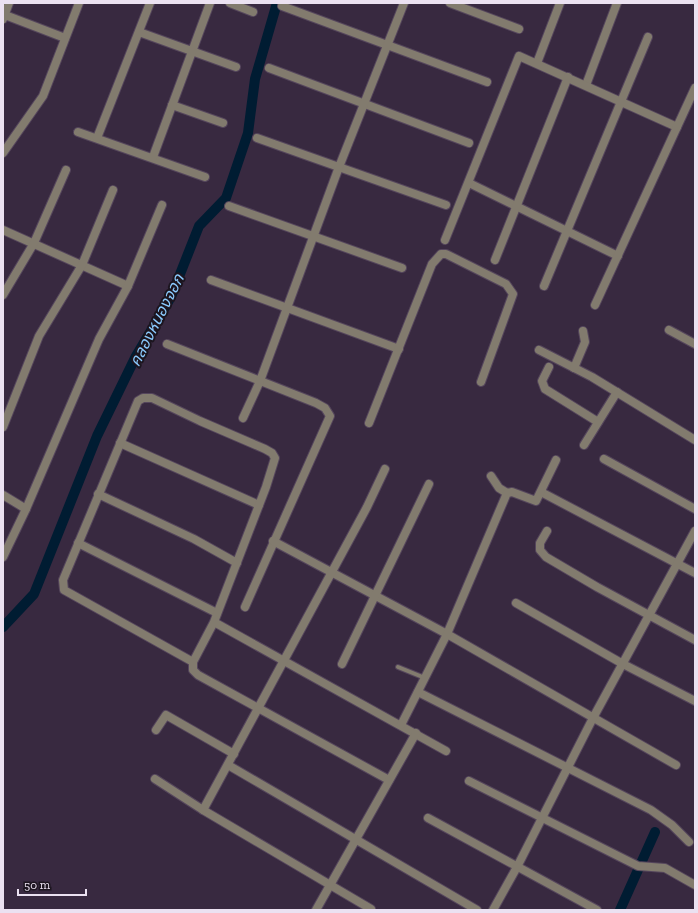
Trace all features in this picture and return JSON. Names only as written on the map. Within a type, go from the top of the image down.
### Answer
[{"type":"street","points":[[9,3],[4,18],[65,38]]},
{"type":"street","points":[[3,153],[43,96],[50,82],[79,3]]},
{"type":"street","points":[[97,138],[140,32],[150,3]]},
{"type":"street","points":[[153,157],[210,3]]},
{"type":"street","points":[[230,3],[254,12]]},
{"type":"street","points":[[243,418],[260,381],[312,237],[363,104],[404,3]]},
{"type":"street","points":[[450,3],[519,29]]},
{"type":"street","points":[[537,63],[560,3]]},
{"type":"street","points":[[586,85],[617,3]]},
{"type":"street","points":[[282,6],[386,46],[487,82]]},
{"type":"street","points":[[140,32],[236,67]]},
{"type":"street","points":[[544,286],[648,37]]},
{"type":"street","points":[[445,240],[519,56],[677,127]]},
{"type":"street","points":[[269,68],[469,143]]},
{"type":"street","points":[[495,260],[568,78]]},
{"type":"street","points":[[595,306],[695,88]]},
{"type":"street","points":[[172,105],[223,123]]},
{"type":"street","points":[[78,132],[153,157],[205,177]]},
{"type":"street","points":[[257,138],[446,205]]},
{"type":"street","points":[[3,295],[34,243],[66,170]]},
{"type":"street","points":[[469,183],[618,256]]},
{"type":"street","points":[[3,427],[39,336],[82,265],[113,190]]},
{"type":"street","points":[[3,557],[26,509],[94,352],[128,286],[162,205]]},
{"type":"street","points":[[229,206],[402,268]]},
{"type":"street","points":[[3,230],[128,286]]},
{"type":"street","points":[[369,423],[432,264],[437,256],[446,254],[506,284],[513,294],[481,382]]},
{"type":"street","points":[[211,280],[399,349]]},
{"type":"street","points":[[669,330],[695,344]]},
{"type":"street","points":[[574,368],[585,342],[583,331]]},
{"type":"street","points":[[167,344],[316,403],[325,408],[330,416],[273,541],[245,607]]},
{"type":"street","points":[[539,350],[617,392],[695,440]]},
{"type":"street","points":[[549,368],[542,381],[545,389],[598,422]]},
{"type":"street","points":[[584,445],[617,392]]},
{"type":"street","points":[[193,662],[64,590],[63,580],[98,494],[138,401],[143,398],[152,398],[272,453],[275,458],[259,505],[214,622],[193,662],[193,670],[198,675],[389,780]]},
{"type":"street","points":[[120,443],[259,505]]},
{"type":"street","points":[[604,459],[695,510]]},
{"type":"street","points":[[491,476],[499,488],[507,493],[512,492],[533,501],[538,500],[556,460]]},
{"type":"street","points":[[203,810],[367,507],[385,469]]},
{"type":"street","points":[[342,664],[428,484]]},
{"type":"street","points":[[541,492],[695,573]]},
{"type":"street","points":[[401,724],[447,634],[507,493]]},
{"type":"street","points":[[98,494],[194,539],[237,562]]},
{"type":"street","points":[[3,495],[26,509]]},
{"type":"street","points":[[493,910],[517,867],[593,718],[624,664],[695,531]]},
{"type":"street","points":[[547,532],[540,543],[540,550],[546,557],[598,588],[695,640]]},
{"type":"street","points":[[273,541],[447,634],[676,765]]},
{"type":"street","points":[[78,543],[217,613]]},
{"type":"street","points":[[516,603],[695,702]]},
{"type":"street","points":[[214,622],[284,662],[401,724],[446,751]]},
{"type":"street","points":[[418,692],[651,810],[672,825],[689,842]]},
{"type":"street","points":[[156,730],[166,715],[234,754]]},
{"type":"street","points":[[316,910],[416,733]]},
{"type":"street","points":[[228,765],[477,910]]},
{"type":"street","points":[[155,779],[203,810],[371,909]]},
{"type":"street","points":[[469,781],[638,866],[665,868],[695,885]]},
{"type":"street","points":[[428,818],[597,910]]},
{"type":"lane","points":[[398,667],[425,678]]},
{"type":"waterway","name":"คลองหนองจอก","points":[[3,627],[34,594],[97,436],[136,356],[171,297],[199,226],[226,198],[248,133],[255,79],[277,3]]},
{"type":"waterway","points":[[620,910],[655,832]]}]
